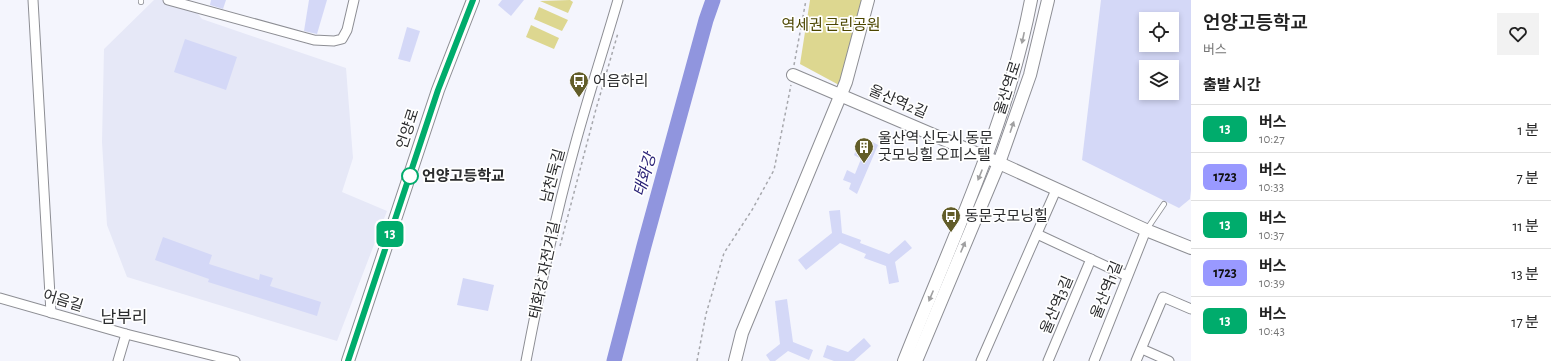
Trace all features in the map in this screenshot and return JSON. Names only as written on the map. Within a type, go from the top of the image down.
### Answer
[{"type":"main road","name":"언양로","points":[[348,361],[438,90],[473,0]]},
{"type":"main road","points":[[735,361],[742,333],[846,82],[868,0]]},
{"type":"main road","name":"울산역로","points":[[904,361],[987,158],[1021,49],[1031,0]]},
{"type":"main road","name":"울산역로","points":[[916,361],[999,163],[1030,75],[1048,0]]},
{"type":"main road","name":"울산역2길","points":[[793,75],[999,163],[1146,230],[1191,248]]},
{"type":"street","points":[[33,0],[51,313]]},
{"type":"street","points":[[168,0],[314,40],[334,41],[342,39],[347,30],[354,0]]},
{"type":"street","name":"남천둑길","points":[[526,361],[541,280],[575,145],[618,0]]},
{"type":"street","points":[[981,361],[1056,190]]},
{"type":"street","name":"울산역1길","points":[[1094,361],[1146,230]]},
{"type":"street","points":[[1037,234],[1127,276]]},
{"type":"street","name":"울산역3길","points":[[1048,361],[1091,259]]},
{"type":"street","points":[[1136,361],[1163,296],[1191,309]]},
{"type":"street","name":"어음길","points":[[0,298],[126,334],[235,361]]},
{"type":"street","points":[[118,361],[126,334]]},
{"type":"street","points":[[1142,349],[1169,361]]},
{"type":"lane","points":[[1146,230],[1164,204]]},
{"type":"path","points":[[697,361],[706,314],[724,253],[752,210],[774,170],[806,0]]},
{"type":"path","name":"태화강 자전거길","points":[[558,252],[585,147],[619,29]]},
{"type":"shaded area","name":"언양고등학교","points":[[154,0],[187,0],[202,19],[346,68],[353,158],[342,192],[387,211],[337,341],[127,277],[107,225],[102,142],[104,49]]},
{"type":"green space","points":[[570,0],[573,2],[568,13],[540,1]]},
{"type":"green space","name":"역세권 근린공원","points":[[810,0],[864,0],[839,85],[800,64]]},
{"type":"green space","points":[[539,7],[568,20],[562,31],[534,19]]},
{"type":"green space","points":[[531,25],[559,38],[554,49],[526,37]]},
{"type":"building","points":[[211,0],[226,0],[223,9],[210,5]]},
{"type":"building","points":[[309,0],[327,0],[317,34],[304,31]]},
{"type":"building","points":[[502,0],[524,0],[511,16],[498,5]]},
{"type":"building","points":[[1101,0],[1191,0],[1191,190],[1190,199],[1179,208],[1082,160]]},
{"type":"building","points":[[407,27],[420,31],[410,62],[398,59]]},
{"type":"building","points":[[185,39],[237,57],[226,90],[174,72]]},
{"type":"building","name":"울산역 신도시 동문 굿모닝힐 오피스텔","points":[[869,140],[878,145],[857,194],[849,189],[851,183],[843,180],[847,170],[855,174],[861,159],[854,155],[858,146],[865,150]]},
{"type":"building","points":[[840,210],[842,233],[861,240],[860,243],[889,254],[905,240],[912,248],[895,262],[899,282],[889,284],[886,266],[864,258],[866,254],[840,243],[806,270],[798,260],[832,233],[829,211]]},
{"type":"building","points":[[163,237],[212,255],[209,264],[259,280],[260,274],[273,278],[270,286],[321,302],[317,316],[208,282],[209,279],[155,260]]},
{"type":"building","points":[[463,278],[494,285],[488,311],[457,305]]},
{"type":"building","points":[[787,299],[793,342],[813,350],[809,360],[788,351],[775,361],[770,361],[766,355],[780,344],[775,301]]},
{"type":"building","points":[[864,338],[871,346],[854,361],[834,361],[823,357],[827,345],[848,352]]},
{"type":"waterway","name":"태화강","points":[[614,361],[644,246],[706,20],[713,0]]},
{"type":"bus line","name":"13","points":[[348,361],[438,90],[473,0]]},
{"type":"place","name":"어음하리","points":[[579,98]]},
{"type":"place","name":"울산역 신도시 동문 굿모닝힐 오피스텔","points":[[864,164]]},
{"type":"place","name":"언양고등학교","points":[[410,176]]},
{"type":"place","name":"동문굿모닝힐","points":[[951,233]]},
{"type":"district","name":"남부리","points":[[124,317]]}]
